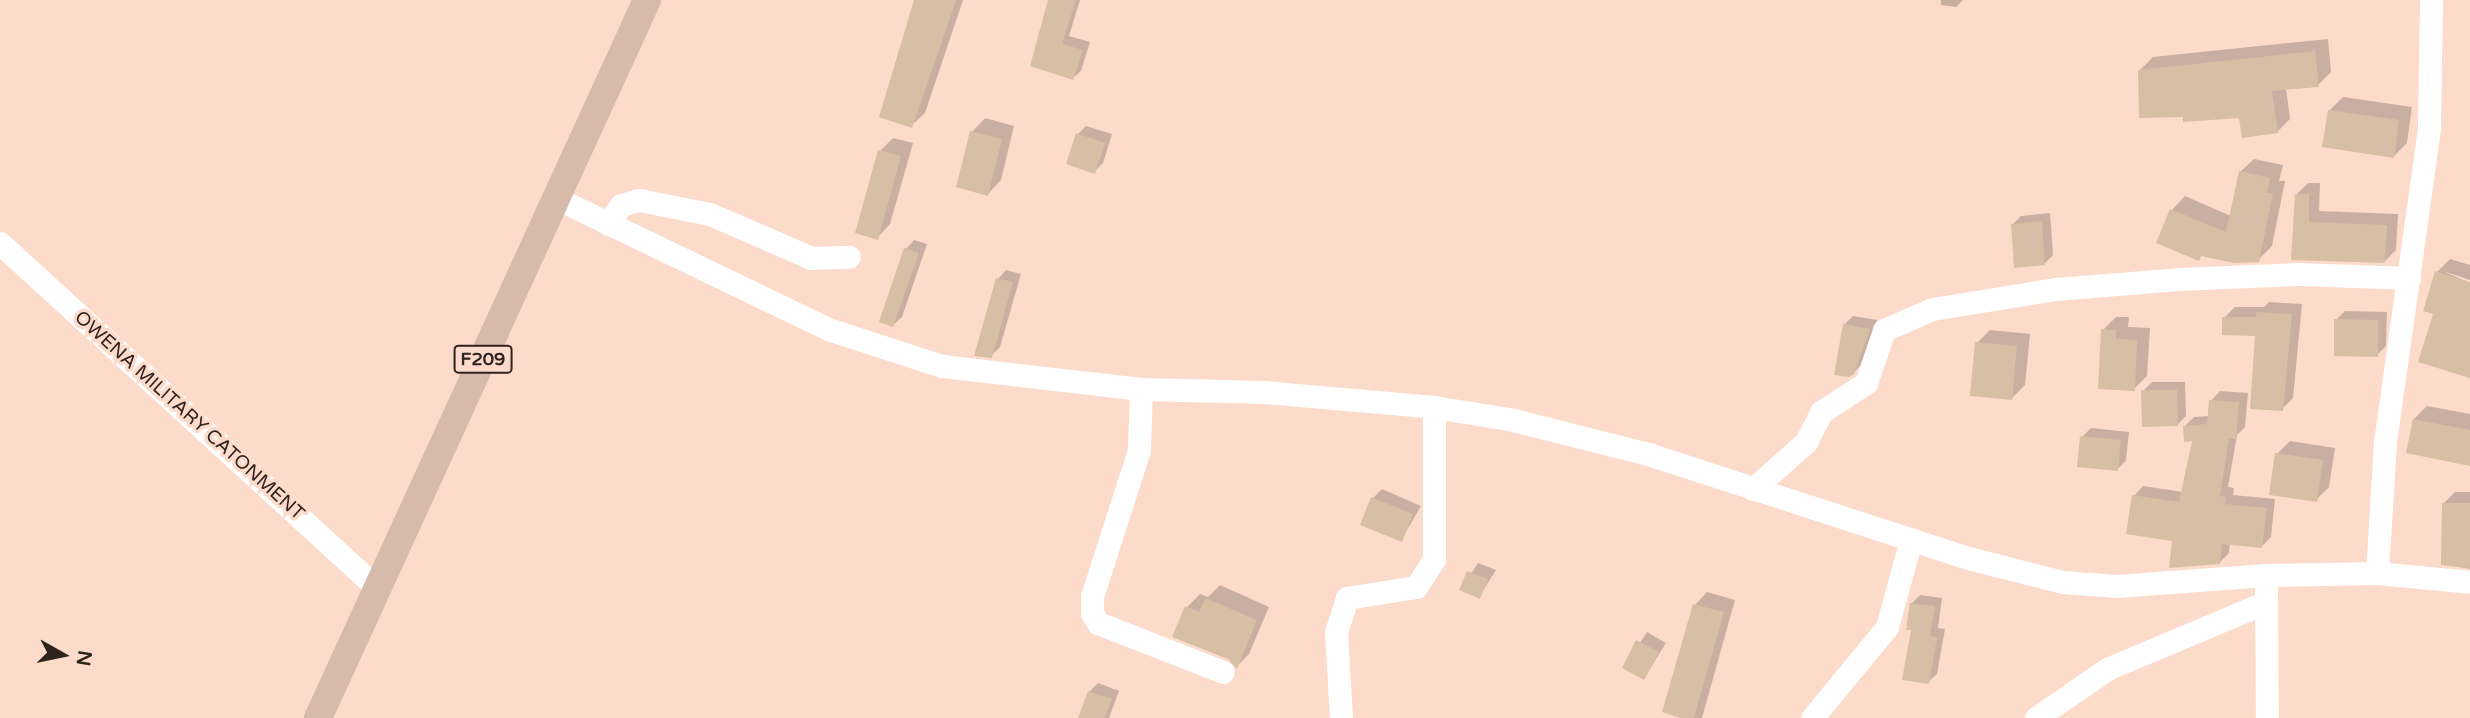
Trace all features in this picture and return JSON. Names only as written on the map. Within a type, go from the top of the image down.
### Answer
[{"type":"main road","name":"F209","points":[[317,718],[647,0]]},
{"type":"street","points":[[2377,573],[2385,442],[2429,127],[2431,0]]},
{"type":"street","points":[[556,198],[828,329],[942,366],[1141,389],[1264,392],[1434,407],[1509,419],[1648,454],[1911,539],[2063,582],[2117,586],[2266,575],[2377,573],[2470,582]]},
{"type":"street","points":[[608,224],[621,205],[639,200],[710,214],[811,258],[849,257]]},
{"type":"street","name":"OWENA MILITARY CATONMENT","points":[[0,243],[377,588]]},
{"type":"street","points":[[1753,489],[1806,442],[1821,412],[1867,383],[1884,330],[1932,309],[2056,289],[2179,279],[2299,274],[2409,278]]},
{"type":"street","points":[[1141,389],[1139,450],[1092,596],[1092,613],[1098,624],[1223,672]]},
{"type":"street","points":[[1341,718],[1336,632],[1347,598],[1416,587],[1434,559],[1434,407]]},
{"type":"street","points":[[1812,718],[1887,627],[1911,539]]},
{"type":"street","points":[[2266,575],[2267,718]]},
{"type":"street","points":[[2036,718],[2107,668],[2266,602]]},
{"type":"building","points":[[914,0],[956,0],[912,128],[879,117]]},
{"type":"building","points":[[1048,0],[1076,0],[1062,44],[1083,50],[1073,80],[1030,66]]},
{"type":"building","points":[[2315,51],[2319,87],[2272,91],[2278,133],[2242,138],[2239,118],[2183,122],[2183,117],[2139,118],[2138,70]]},
{"type":"building","points":[[2328,110],[2399,120],[2394,158],[2322,147]]},
{"type":"building","points":[[970,131],[1002,139],[988,196],[956,187]]},
{"type":"building","points":[[1076,133],[1105,143],[1095,174],[1066,164]]},
{"type":"building","points":[[878,150],[901,156],[878,240],[855,233]]},
{"type":"building","points":[[2239,171],[2270,178],[2267,193],[2273,193],[2259,262],[2234,263],[2201,256],[2199,261],[2156,243],[2170,209],[2226,232]]},
{"type":"building","points":[[2295,194],[2309,194],[2309,222],[2387,225],[2385,263],[2291,260]]},
{"type":"building","points":[[2042,221],[2045,265],[2014,268],[2011,224]]},
{"type":"building","points":[[904,248],[919,253],[893,327],[879,322]]},
{"type":"building","points":[[2435,271],[2470,282],[2470,378],[2418,362],[2433,314],[2423,311]]},
{"type":"building","points":[[996,278],[1013,282],[992,358],[974,356]]},
{"type":"building","points":[[2256,312],[2292,314],[2283,411],[2250,409],[2255,336],[2222,335],[2222,317],[2256,317]]},
{"type":"building","points":[[2334,319],[2378,320],[2378,357],[2334,356]]},
{"type":"building","points":[[1843,324],[1870,329],[1854,374],[1849,377],[1834,375]]},
{"type":"building","points":[[2101,329],[2116,330],[2116,339],[2137,340],[2135,391],[2098,389]]},
{"type":"building","points":[[1975,342],[2017,346],[2012,400],[1970,396]]},
{"type":"building","points":[[2141,390],[2177,390],[2178,426],[2142,427]]},
{"type":"building","points":[[2209,400],[2239,402],[2236,439],[2229,438],[2220,496],[2226,497],[2225,504],[2267,508],[2262,548],[2222,544],[2220,564],[2169,568],[2172,541],[2126,534],[2132,495],[2179,502],[2192,441],[2184,442],[2183,426],[2207,424]]},
{"type":"building","points":[[2413,419],[2470,430],[2470,466],[2406,453]]},
{"type":"building","points":[[2080,436],[2121,440],[2118,471],[2077,467]]},
{"type":"building","points":[[2275,453],[2323,460],[2317,502],[2269,495]]},
{"type":"building","points":[[1371,497],[1413,514],[1402,542],[1360,525]]},
{"type":"building","points":[[2442,503],[2470,503],[2470,568],[2441,565]]},
{"type":"building","points":[[1467,571],[1488,579],[1480,599],[1459,590]]},
{"type":"building","points":[[1205,598],[1257,620],[1237,669],[1228,659],[1172,637],[1185,606],[1199,612]]},
{"type":"building","points":[[1910,603],[1935,606],[1930,636],[1937,638],[1929,684],[1902,680],[1911,630],[1906,630]]},
{"type":"building","points":[[1693,604],[1724,612],[1694,718],[1681,718],[1662,712]]},
{"type":"building","points":[[1636,640],[1659,652],[1644,680],[1622,668]]},
{"type":"building","points":[[1088,691],[1112,699],[1105,718],[1078,718]]}]
